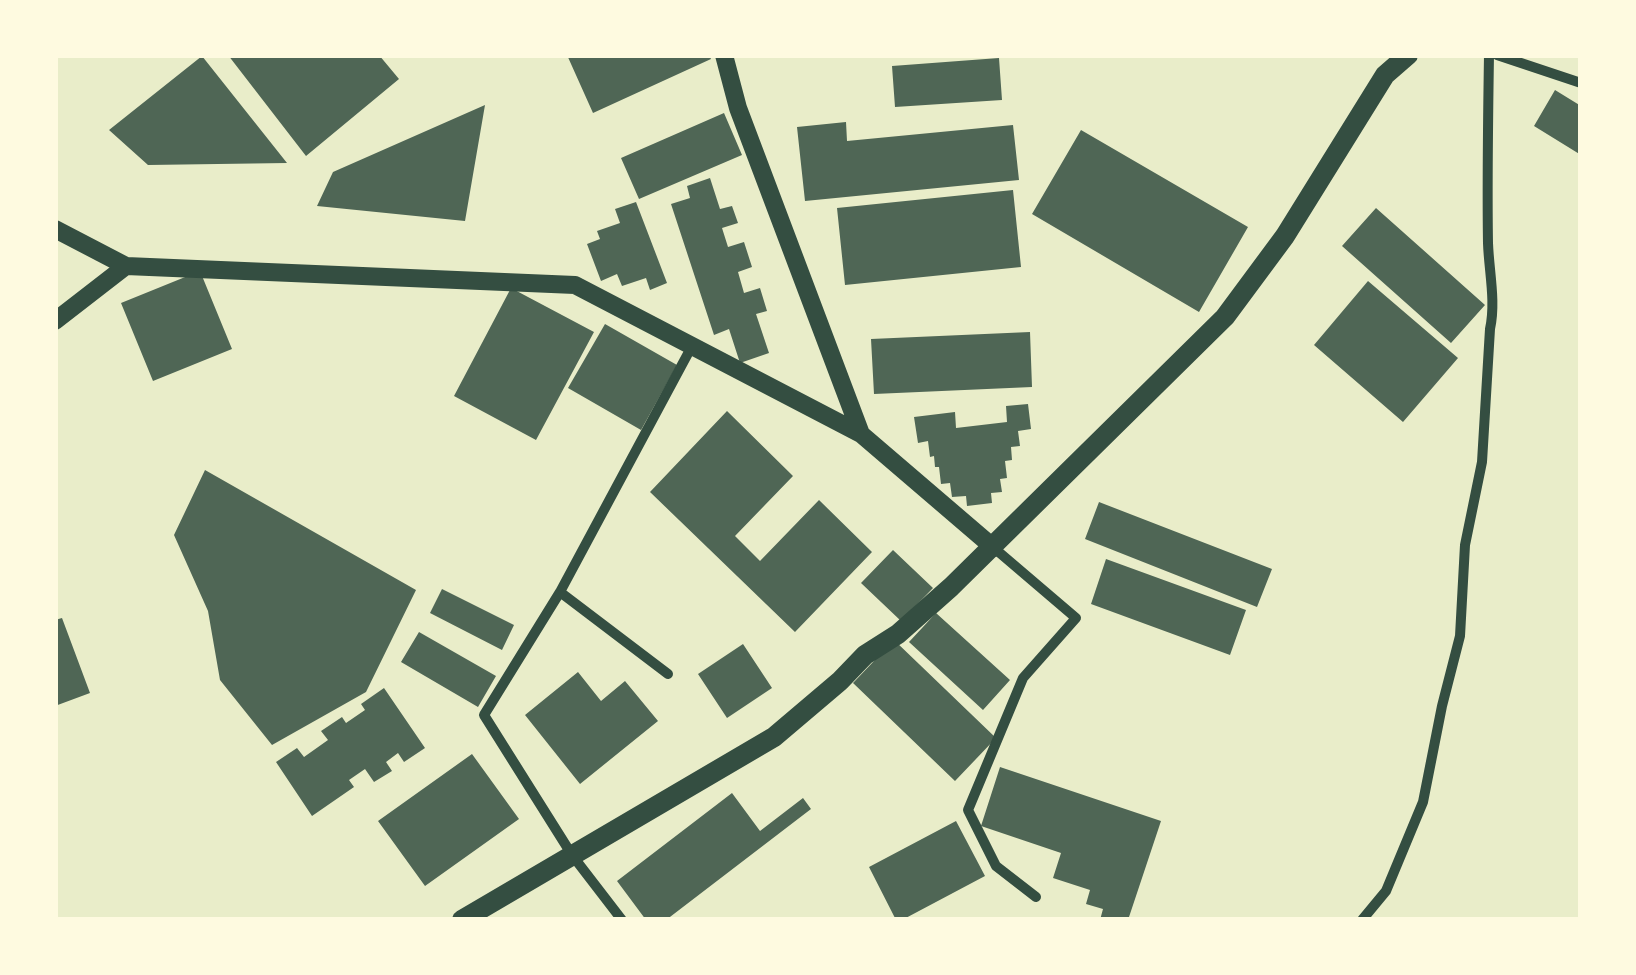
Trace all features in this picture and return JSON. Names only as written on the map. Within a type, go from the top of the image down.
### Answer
[{"type":"main road","points":[[462,920],[774,736],[840,682],[865,655],[898,634],[994,548],[1224,318],[1285,236],[1385,75],[1408,55]]},
{"type":"street","points":[[724,55],[738,108],[861,434]]},
{"type":"street","points":[[1362,920],[1386,890],[1423,802],[1460,636],[1465,545],[1482,462],[1493,314],[1487,177],[1493,55],[1581,83]]},
{"type":"street","points":[[55,229],[126,266],[575,285],[861,434],[1076,618],[1022,678],[968,810],[996,866],[1036,896]]},
{"type":"street","points":[[55,320],[126,266]]},
{"type":"street","points":[[622,920],[572,855],[484,715],[560,592],[692,346]]},
{"type":"street","points":[[560,592],[668,674]]},
{"type":"building","points":[[228,55],[379,55],[399,79],[306,156]]},
{"type":"building","points":[[567,55],[709,55],[711,59],[593,113]]},
{"type":"building","points":[[202,56],[287,163],[148,165],[109,130]]},
{"type":"building","points":[[999,58],[1002,100],[895,107],[892,66]]},
{"type":"building","points":[[1555,90],[1581,106],[1581,155],[1534,126]]},
{"type":"building","points":[[485,105],[465,221],[317,206],[333,172]]},
{"type":"building","points":[[724,113],[742,155],[639,199],[621,158]]},
{"type":"building","points":[[846,122],[847,141],[1013,125],[1019,180],[805,201],[797,127]]},
{"type":"building","points":[[1081,130],[1248,227],[1199,312],[1032,214]]},
{"type":"building","points":[[710,178],[720,209],[732,206],[738,223],[722,228],[728,247],[744,242],[752,267],[738,272],[744,293],[760,288],[767,311],[756,314],[769,353],[740,363],[729,329],[714,335],[671,204],[690,198],[687,186]]},
{"type":"building","points":[[1013,190],[1021,267],[845,285],[837,208]]},
{"type":"building","points":[[636,202],[667,283],[650,290],[646,278],[622,286],[617,274],[601,281],[587,244],[600,239],[597,231],[620,223],[615,209]]},
{"type":"building","points":[[1376,208],[1485,305],[1451,343],[1342,246]]},
{"type":"building","points":[[200,271],[232,349],[153,381],[121,303]]},
{"type":"building","points":[[1368,281],[1458,358],[1403,422],[1314,345]]},
{"type":"building","points":[[511,288],[594,332],[536,440],[454,396]]},
{"type":"building","points":[[605,324],[677,365],[641,430],[568,388]]},
{"type":"building","points":[[1030,332],[1032,387],[874,394],[871,339]]},
{"type":"building","points":[[1028,404],[1031,429],[1018,431],[1020,446],[1011,447],[1012,460],[1005,461],[1007,478],[1000,479],[1002,492],[991,493],[992,503],[967,506],[966,496],[952,497],[950,483],[941,484],[939,467],[935,467],[934,456],[930,457],[928,441],[918,443],[914,417],[955,412],[956,428],[1007,422],[1006,406]]},
{"type":"building","points":[[727,411],[793,476],[735,536],[760,561],[819,500],[872,552],[795,632],[650,492]]},
{"type":"building","points":[[205,470],[416,590],[366,692],[272,745],[220,680],[208,611],[174,535]]},
{"type":"building","points":[[1099,502],[1272,569],[1257,607],[1085,539]]},
{"type":"building","points":[[893,550],[933,588],[901,621],[861,583]]},
{"type":"building","points":[[1106,559],[1246,610],[1230,655],[1091,604]]},
{"type":"building","points":[[442,589],[514,625],[502,650],[430,613]]},
{"type":"building","points":[[936,613],[1010,680],[983,710],[909,642]]},
{"type":"building","points":[[62,618],[90,693],[55,706],[55,620]]},
{"type":"building","points":[[419,632],[496,676],[478,707],[401,662]]},
{"type":"building","points":[[894,640],[996,738],[955,781],[853,683]]},
{"type":"building","points":[[743,644],[772,688],[727,718],[698,674]]},
{"type":"building","points":[[578,672],[601,701],[625,681],[658,721],[580,784],[525,715]]},
{"type":"building","points":[[384,688],[425,748],[404,762],[398,753],[386,762],[392,771],[374,782],[365,769],[349,780],[354,787],[312,816],[276,762],[297,748],[304,757],[328,740],[321,731],[342,717],[346,723],[365,710],[361,704]]},
{"type":"building","points":[[472,754],[519,819],[425,886],[378,821]]},
{"type":"building","points":[[1000,767],[1161,821],[1128,920],[1100,920],[1103,909],[1086,904],[1090,890],[1053,878],[1061,853],[981,826]]},
{"type":"building","points":[[732,793],[760,831],[803,798],[811,809],[666,920],[646,920],[617,881]]},
{"type":"building","points":[[956,821],[985,876],[896,920],[869,867]]}]
